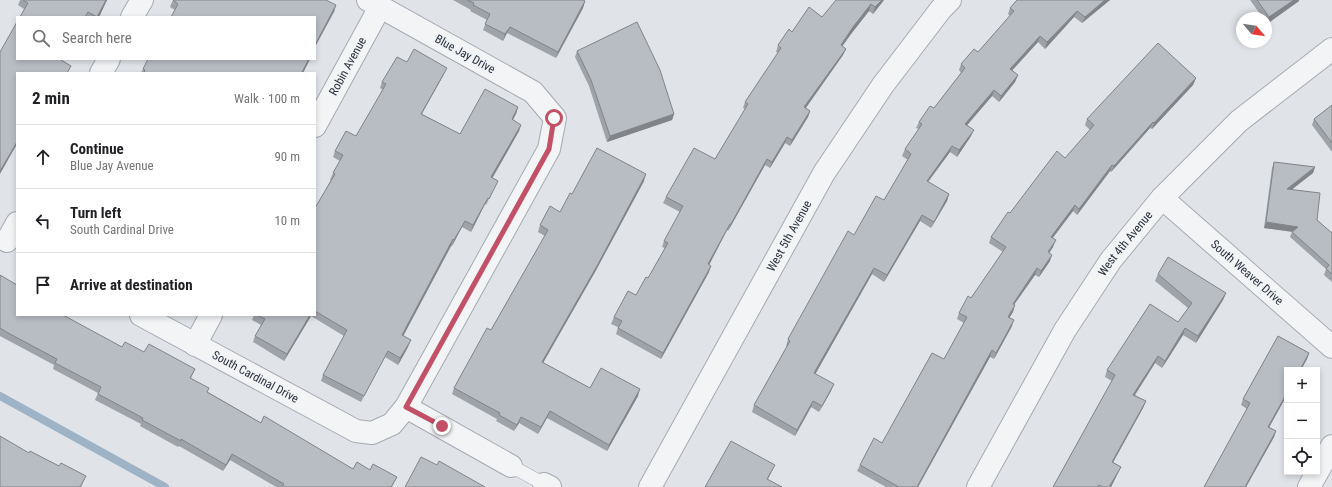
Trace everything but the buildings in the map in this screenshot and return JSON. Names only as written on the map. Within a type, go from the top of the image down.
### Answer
[{"type":"street","points":[[133,16],[142,0]]},
{"type":"street","name":"West 5th Avenue","points":[[650,487],[824,173],[883,85],[941,9],[950,0]]},
{"type":"street","name":"Blue Jay Drive","points":[[374,3],[533,92],[554,118],[549,149],[406,407]]},
{"type":"street","name":"Robin Avenue","points":[[316,124],[374,3]]},
{"type":"street","name":"West 4th Avenue","points":[[978,487],[1065,330],[1111,260],[1162,198],[1239,121],[1332,49]]},
{"type":"street","points":[[102,72],[108,60]]},
{"type":"street","name":"South Weaver Drive","points":[[1162,198],[1332,347]]},
{"type":"street","name":"South Cardinal Drive","points":[[143,316],[356,431],[372,433],[392,424],[406,407]]},
{"type":"street","points":[[195,345],[210,316]]},
{"type":"street","points":[[406,407],[511,466]]},
{"type":"street","points":[[1309,487],[1332,446]]},
{"type":"lane","points":[[511,466],[547,486]]},
{"type":"waterway","points":[[0,396],[165,487]]},
{"type":"route","points":[[442,426],[406,407],[549,149],[554,118]]}]
